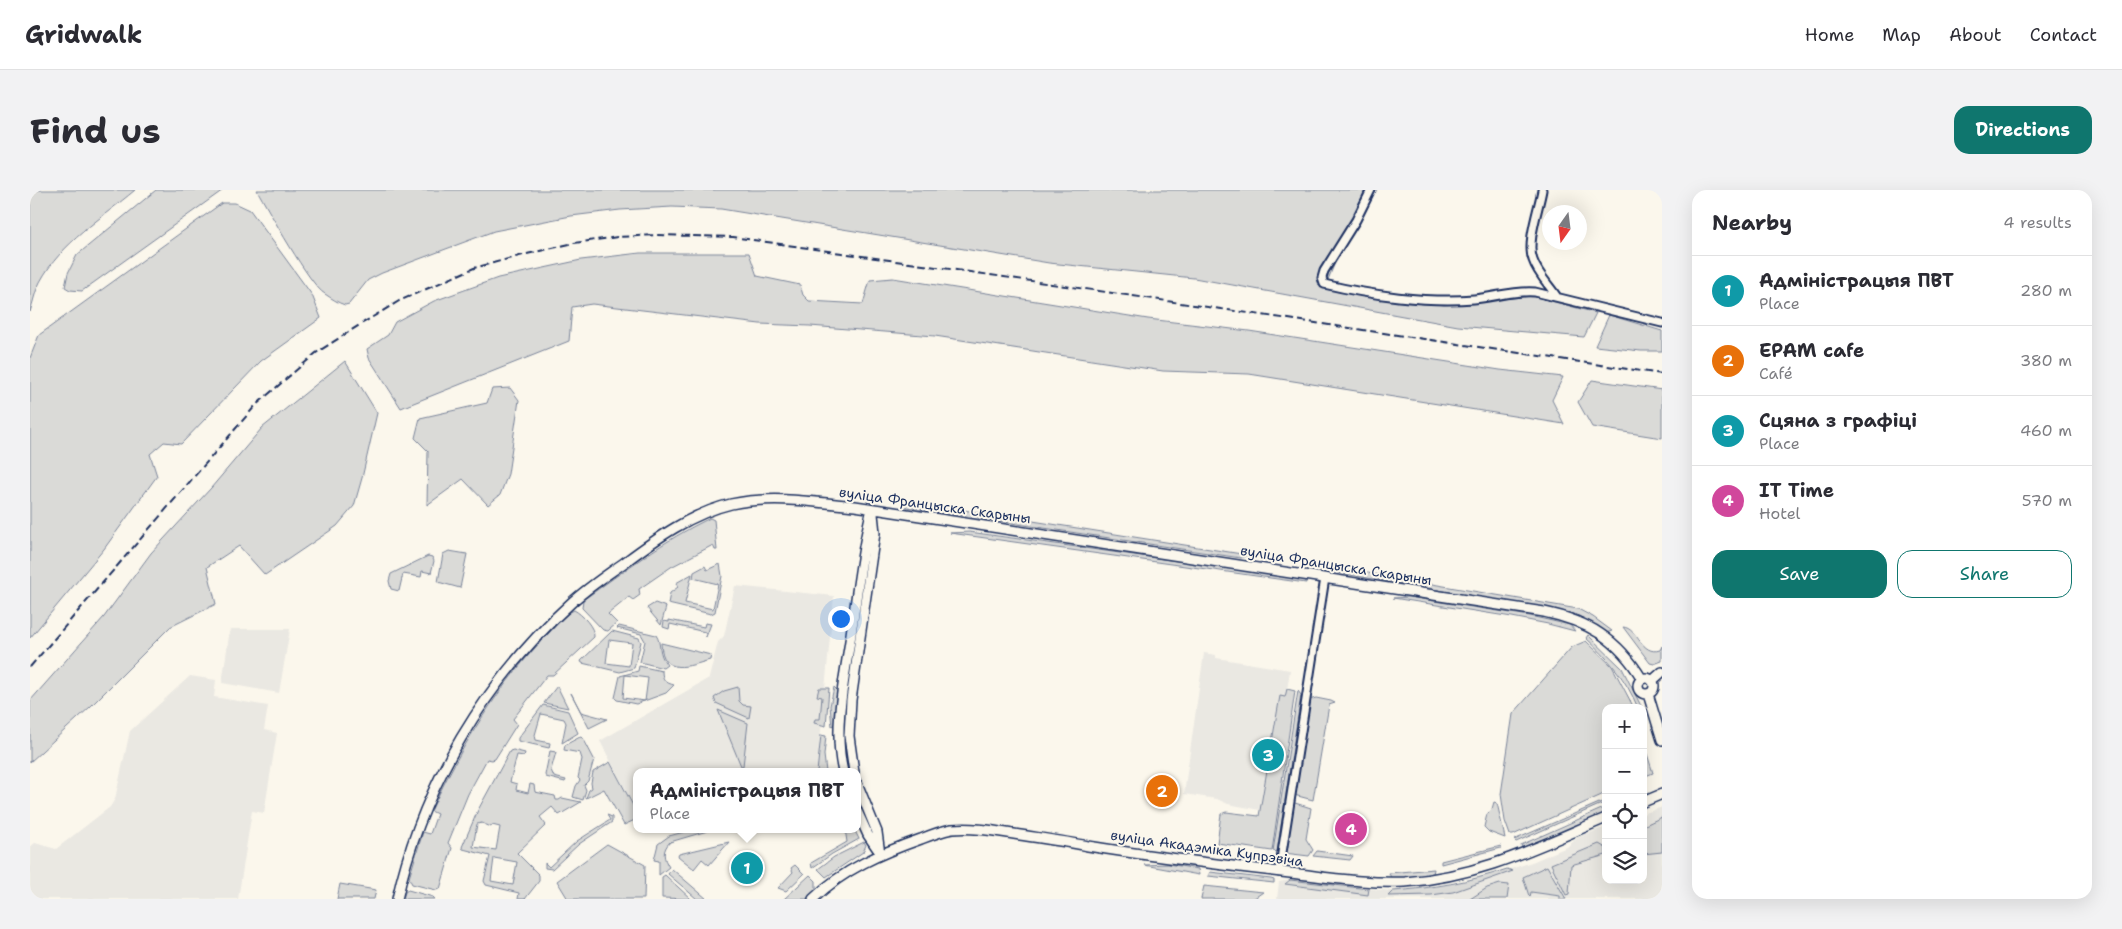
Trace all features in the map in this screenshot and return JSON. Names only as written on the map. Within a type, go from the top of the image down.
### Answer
[{"type":"main road","name":"вуліца Францыска Скарыны","points":[[397,899],[422,816],[453,751],[486,699],[533,640],[572,602],[663,535],[718,508],[732,504],[760,500],[810,501],[872,509],[1544,612],[1578,621],[1608,639],[1623,652],[1642,679]]},
{"type":"main road","points":[[843,768],[840,735],[843,693],[865,538],[872,509]]},
{"type":"main road","points":[[853,768],[849,736],[850,715],[875,533],[872,509]]},
{"type":"main road","points":[[1652,681],[1662,672]]},
{"type":"main road","points":[[1648,694],[1639,690],[1638,685],[1642,679],[1647,678],[1652,681]]},
{"type":"main road","points":[[1648,694],[1653,690],[1652,681]]},
{"type":"main road","points":[[1648,694],[1662,740]]},
{"type":"main road","points":[[861,792],[878,832],[880,854]]},
{"type":"main road","points":[[1647,800],[1662,794]]},
{"type":"main road","points":[[861,820],[868,836],[880,854]]},
{"type":"main road","name":"вуліца Акадэміка Купрэвіча","points":[[813,899],[838,878],[880,854],[942,831],[964,828],[1162,858],[1386,882],[1446,877],[1488,867],[1519,856],[1602,820]]},
{"type":"street","points":[[1372,190],[1356,220],[1324,270],[1322,278],[1324,284],[1380,294],[1438,299],[1475,299],[1526,291],[1557,296],[1662,323]]},
{"type":"street","points":[[1542,190],[1530,249],[1532,260],[1538,271],[1557,296]]},
{"type":"street","points":[[1279,872],[1325,578]]},
{"type":"shaded area","points":[[30,190],[135,190],[83,232],[59,255],[40,282],[30,312]]},
{"type":"shaded area","points":[[156,190],[223,190],[82,291],[70,290],[65,287],[68,273],[77,255]]},
{"type":"shaded area","points":[[257,190],[1365,190],[1325,287],[1444,305],[1532,296],[1596,313],[1584,337],[1458,326],[1194,278],[1049,263],[721,209],[672,207],[620,210],[571,216],[494,231],[382,273],[368,280],[349,304],[345,305],[337,302],[318,288],[290,246]]},
{"type":"shaded area","points":[[222,203],[235,203],[250,210],[312,295],[321,318],[261,361],[181,444],[164,442],[150,454],[157,476],[104,549],[30,638],[30,358],[39,335]]},
{"type":"shaded area","points":[[640,253],[749,253],[757,276],[800,285],[803,295],[809,301],[863,304],[870,280],[893,278],[1148,319],[1249,331],[1500,370],[1563,377],[1552,400],[1564,424],[1249,374],[1163,371],[935,336],[760,324],[592,304],[572,307],[569,341],[401,408],[369,358],[367,349],[388,335],[395,322],[434,301],[498,278],[581,260]]},
{"type":"shaded area","points":[[1609,315],[1662,331],[1662,351],[1641,351],[1595,346]]},
{"type":"shaded area","points":[[345,361],[377,413],[354,506],[337,526],[265,575],[239,546],[207,567],[216,604],[170,627],[90,707],[30,762],[30,701],[104,617],[151,553],[211,488],[262,428]]},
{"type":"shaded area","points":[[1592,380],[1662,390],[1662,438],[1592,427],[1578,402]]},
{"type":"shaded area","points":[[510,388],[519,400],[508,474],[500,495],[488,505],[463,479],[427,505],[428,451],[415,438],[420,418],[487,403],[492,389]]},
{"type":"shaded area","points":[[906,501],[1248,555],[1241,558],[906,507]]},
{"type":"shaded area","points":[[710,518],[714,520],[717,550],[715,550],[713,545],[671,567],[639,589],[640,595],[633,600],[629,597],[608,614],[617,623],[608,631],[603,630],[582,608],[583,600],[629,567],[660,546]]},
{"type":"shaded area","points":[[969,532],[1306,579],[1306,583],[950,533]]},
{"type":"shaded area","points":[[449,551],[467,554],[460,588],[438,582],[443,554]]},
{"type":"shaded area","points":[[428,556],[432,557],[434,561],[431,573],[422,571],[421,577],[403,574],[399,591],[391,589],[389,581],[391,574]]},
{"type":"shaded area","points":[[720,564],[722,576],[715,612],[711,614],[668,604],[670,593],[678,587],[676,583],[692,574],[685,603],[713,609],[718,584],[693,578],[694,572],[705,566],[707,570]]},
{"type":"shaded area","points":[[1315,564],[1578,609],[1612,631],[1606,633],[1579,616],[1562,611],[1314,569]]},
{"type":"shaded area","points":[[735,586],[834,596],[817,768],[633,768],[633,804],[600,741],[709,678],[718,642],[724,636]]},
{"type":"shaded area","points":[[1408,597],[1530,616],[1570,625],[1575,631],[1512,617],[1393,598]]},
{"type":"shaded area","points":[[655,603],[666,607],[661,625],[647,608]]},
{"type":"shaded area","points":[[574,610],[587,622],[594,633],[594,637],[553,675],[547,675],[513,719],[517,724],[495,759],[487,759],[468,794],[448,843],[452,848],[440,889],[436,890],[412,884],[409,878],[423,832],[430,834],[437,814],[431,811],[468,740],[514,673],[561,620]]},
{"type":"shaded area","points":[[669,620],[704,627],[705,623],[711,624],[706,637],[705,632],[670,624],[669,629],[663,627],[664,621],[669,622]]},
{"type":"shaded area","points":[[619,626],[656,635],[662,656],[667,665],[663,668],[640,662],[645,641],[641,634],[617,628]]},
{"type":"shaded area","points":[[1623,627],[1632,632],[1648,649],[1660,650],[1662,646],[1662,661],[1654,664],[1650,663]]},
{"type":"shaded area","points":[[230,629],[290,629],[279,693],[222,683]]},
{"type":"shaded area","points":[[612,631],[639,638],[641,642],[634,668],[620,672],[582,663],[581,661]],"holes":[[[609,640],[632,643],[629,666],[606,663]]]},
{"type":"shaded area","points":[[1588,635],[1622,668],[1640,704],[1636,704],[1616,670],[1586,638]]},
{"type":"shaded area","points":[[1586,641],[1612,666],[1632,704],[1602,704],[1602,795],[1510,835],[1505,821],[1501,794],[1513,714],[1572,647]]},
{"type":"shaded area","points":[[661,643],[711,655],[710,660],[694,665],[678,667],[671,665],[666,661]]},
{"type":"shaded area","points":[[1204,653],[1216,655],[1216,658],[1290,670],[1286,697],[1280,696],[1260,810],[1228,804],[1217,799],[1184,794]]},
{"type":"shaded area","points":[[639,666],[662,671],[665,681],[674,685],[666,693],[645,701],[648,678],[625,675],[623,698],[644,701],[636,704],[617,700],[615,698],[620,676],[638,671]]},
{"type":"shaded area","points":[[190,676],[216,680],[214,697],[268,706],[264,730],[277,733],[264,813],[252,811],[238,899],[30,899],[30,847],[35,843],[56,849],[110,807],[115,799],[130,731]]},
{"type":"shaded area","points":[[557,686],[568,708],[544,703]]},
{"type":"shaded area","points":[[738,687],[739,701],[743,705],[751,706],[749,718],[716,703],[714,698],[724,691]]},
{"type":"shaded area","points":[[834,687],[837,690],[836,723],[832,726],[830,706]]},
{"type":"shaded area","points":[[819,688],[829,688],[826,726],[814,723],[815,719],[820,719],[822,697],[817,696]]},
{"type":"shaded area","points":[[1287,689],[1295,691],[1272,851],[1217,843],[1221,814],[1226,812],[1259,816],[1280,696],[1285,697]]},
{"type":"shaded area","points":[[1298,691],[1301,695],[1277,852],[1273,851]]},
{"type":"shaded area","points":[[571,693],[581,712],[607,719],[589,728]]},
{"type":"shaded area","points":[[1316,698],[1335,703],[1329,705],[1313,800],[1294,795],[1309,700]]},
{"type":"shaded area","points":[[543,705],[568,711],[578,733],[562,743],[566,723],[564,719],[541,714],[535,735],[536,740],[550,743],[549,748],[518,741],[518,738]]},
{"type":"shaded area","points":[[718,710],[748,723],[743,766],[741,766]]},
{"type":"shaded area","points":[[821,735],[826,736],[824,755],[826,768],[817,768]]},
{"type":"shaded area","points":[[580,737],[583,738],[594,759],[588,781],[584,785],[586,790],[583,800],[573,797],[580,780],[578,778],[582,759],[580,753],[564,750],[565,745]]},
{"type":"shaded area","points":[[510,751],[525,753],[524,756],[517,755],[510,782],[517,784],[516,790],[528,793],[530,784],[534,785],[535,792],[555,796],[556,800],[562,798],[581,802],[559,815],[552,807],[540,817],[546,825],[517,853],[539,875],[539,881],[525,899],[518,899],[519,893],[486,885],[484,881],[490,856],[463,849],[462,847],[478,810]],"holes":[[[482,823],[491,827],[492,825],[500,827],[496,850],[473,847],[477,824]],[[494,858],[517,862],[513,885],[491,881]]]},
{"type":"shaded area","points":[[550,751],[556,752],[551,770],[554,777],[566,780],[565,782],[546,777],[545,775]]},
{"type":"shaded area","points":[[1647,754],[1653,773],[1647,775]]},
{"type":"shaded area","points":[[610,762],[633,805],[633,821],[624,825],[604,789],[586,798],[589,790],[592,788],[593,772]]},
{"type":"shaded area","points":[[1494,802],[1497,803],[1505,838],[1489,832],[1484,827],[1487,814],[1492,809]]},
{"type":"shaded area","points":[[1602,802],[1602,804],[1516,842],[1514,840]]},
{"type":"shaded area","points":[[1293,804],[1311,808],[1306,839],[1313,850],[1309,856],[1284,853]]},
{"type":"shaded area","points":[[1662,807],[1662,899],[1277,899],[1279,882],[1290,880],[1393,891],[1452,885],[1477,880],[1532,862],[1567,847],[1578,837],[1602,828],[1602,884],[1647,884],[1647,813]]},
{"type":"shaded area","points":[[1602,809],[1602,815],[1523,849],[1521,845]]},
{"type":"shaded area","points":[[607,815],[612,817],[612,822],[579,844],[552,869],[545,868],[545,863],[549,867],[577,841],[610,820]]},
{"type":"shaded area","points":[[1662,817],[1662,852],[1647,854],[1647,824]]},
{"type":"shaded area","points":[[680,833],[700,833],[670,842],[664,854],[669,867],[659,875],[659,861],[654,860],[658,844],[669,836]]},
{"type":"shaded area","points":[[846,833],[856,833],[859,839],[812,868],[811,863],[847,842]]},
{"type":"shaded area","points":[[729,842],[709,865],[702,859],[694,869],[678,856],[679,854]]},
{"type":"shaded area","points":[[864,842],[866,845],[863,852],[826,877],[818,869],[834,857]]},
{"type":"shaded area","points":[[607,844],[645,865],[644,899],[568,899],[557,881]]},
{"type":"shaded area","points":[[1599,844],[1602,846],[1602,856],[1571,865],[1569,894],[1566,895],[1551,864]]},
{"type":"shaded area","points":[[1501,846],[1501,848],[1441,864],[1441,861]]},
{"type":"shaded area","points":[[1317,851],[1353,856],[1350,860],[1313,856]]},
{"type":"shaded area","points":[[1168,864],[1198,869],[1199,875],[1144,865]]},
{"type":"shaded area","points":[[795,865],[804,874],[786,891],[778,888],[793,872],[791,868]]},
{"type":"shaded area","points":[[1547,866],[1566,899],[1560,899],[1560,896],[1531,892],[1529,896],[1523,877]]},
{"type":"shaded area","points":[[672,869],[707,899],[697,899],[668,874]]},
{"type":"shaded area","points":[[1434,869],[1433,874],[1406,878],[1391,878],[1389,873]]},
{"type":"shaded area","points":[[1507,869],[1513,871],[1453,892],[1431,895],[1388,896],[1393,891],[1451,884]]},
{"type":"shaded area","points":[[1210,872],[1271,879],[1274,880],[1274,883],[1208,876]]},
{"type":"shaded area","points":[[665,875],[691,899],[662,898],[662,877]]},
{"type":"shaded area","points":[[810,875],[816,881],[816,889],[806,899],[784,899]]},
{"type":"shaded area","points":[[1290,880],[1369,889],[1368,895],[1285,884]]},
{"type":"shaded area","points":[[340,884],[376,890],[374,899],[337,899]]},
{"type":"shaded area","points":[[1500,884],[1509,885],[1507,899],[1470,899],[1487,888]]},
{"type":"shaded area","points":[[1204,886],[1263,892],[1253,899],[1201,899]]},
{"type":"shaded area","points":[[408,890],[435,899],[403,899],[405,892]]},
{"type":"railway","points":[[30,667],[256,405],[316,353],[399,301],[474,268],[574,243],[618,237],[657,235],[733,237],[1662,374]]},
{"type":"place","name":"Сцяна з графіці","points":[[1268,755]]},
{"type":"place","name":"EPAM cafe","points":[[1162,791]]},
{"type":"place","name":"IT Time","points":[[1351,829]]},
{"type":"place","name":"Адміністрацыя ПВТ","points":[[747,868]]}]
